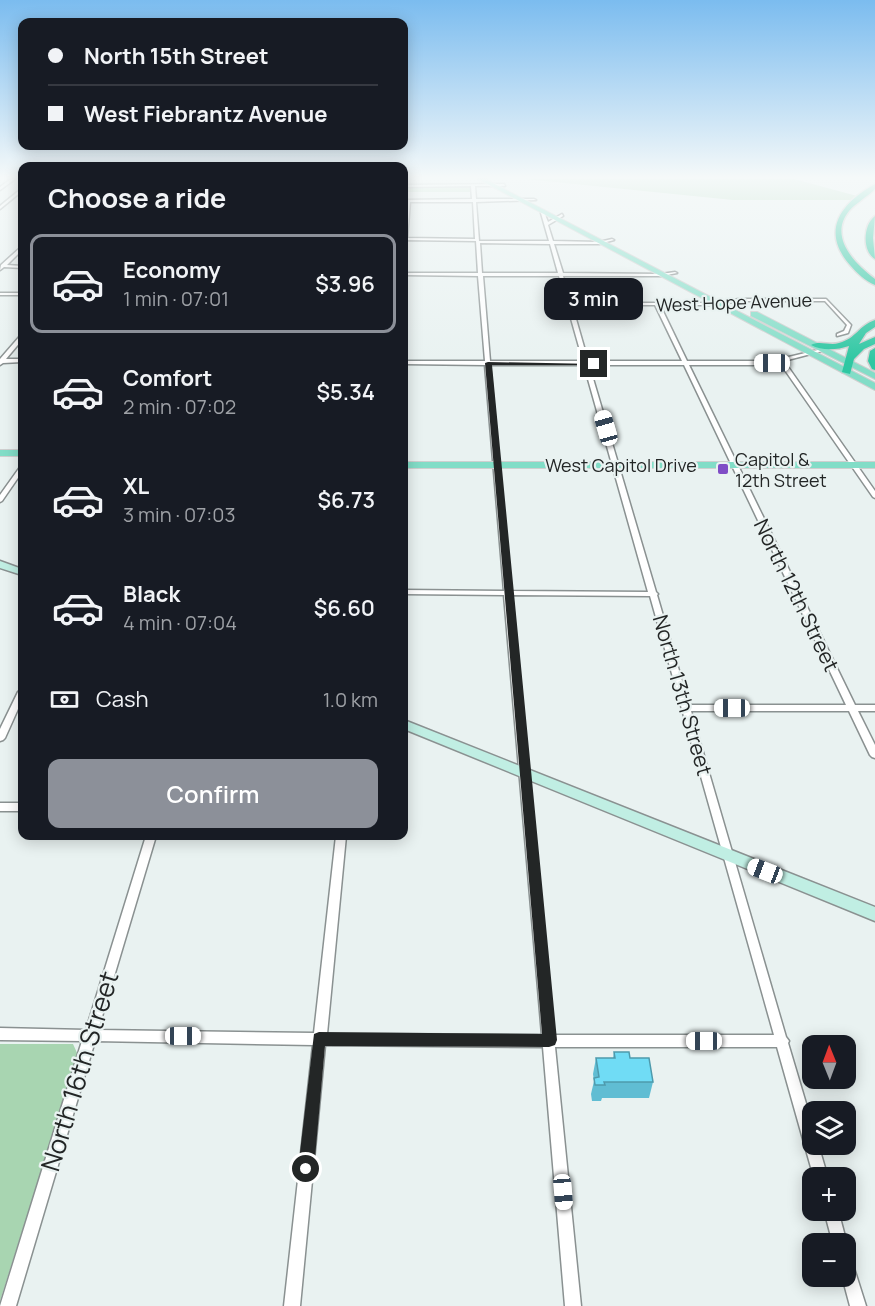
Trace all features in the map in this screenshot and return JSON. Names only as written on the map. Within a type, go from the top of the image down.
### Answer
[{"type":"highway","points":[[839,240],[846,256],[874,282]]},
{"type":"highway","points":[[848,365],[848,356],[864,329],[875,323]]},
{"type":"highway","points":[[820,347],[837,347],[858,340]]},
{"type":"highway","points":[[848,365],[861,347],[875,340]]},
{"type":"highway","points":[[875,351],[873,361],[875,367]]},
{"type":"main road","points":[[594,240],[809,353],[875,376]]},
{"type":"main road","points":[[612,240],[820,347],[848,365],[875,387]]},
{"type":"main road","points":[[0,453],[18,453]]},
{"type":"main road","name":"West Capitol Drive","points":[[408,456],[496,461]]},
{"type":"main road","name":"West Capitol Drive","points":[[408,465],[496,461],[851,461],[875,457]]},
{"type":"main road","name":"West Capitol Drive","points":[[851,461],[875,465]]},
{"type":"main road","points":[[0,463],[18,463]]},
{"type":"street","points":[[439,240],[553,243],[599,243],[612,240]]},
{"type":"street","name":"North 13th Street","points":[[552,240],[818,1167]]},
{"type":"street","points":[[478,241],[573,1306]]},
{"type":"street","points":[[1,268],[18,252]]},
{"type":"street","points":[[1,268],[18,267]]},
{"type":"street","points":[[408,274],[661,275],[675,273]]},
{"type":"street","points":[[0,294],[18,294]]},
{"type":"street","name":"West Hope Avenue","points":[[570,304],[716,304],[729,301],[826,300],[849,325],[846,332],[839,335]]},
{"type":"street","name":"North 12th Street","points":[[657,304],[875,756]]},
{"type":"street","points":[[0,361],[18,341]]},
{"type":"street","points":[[408,363],[782,362],[820,347]]},
{"type":"street","points":[[0,361],[18,361]]},
{"type":"street","points":[[782,362],[875,496]]},
{"type":"street","points":[[0,501],[18,474]]},
{"type":"street","points":[[0,564],[18,571]]},
{"type":"street","points":[[408,592],[654,594]]},
{"type":"street","points":[[0,738],[18,700]]},
{"type":"street","points":[[686,708],[875,708]]},
{"type":"street","points":[[408,726],[875,914]]},
{"type":"street","points":[[0,807],[18,807]]},
{"type":"street","name":"North 16th Street","points":[[8,1306],[150,840]]},
{"type":"street","points":[[292,1306],[341,840]]},
{"type":"street","points":[[0,1034],[319,1039],[783,1041]]},
{"type":"street","points":[[852,1287],[858,1306]]},
{"type":"green space","points":[[0,1044],[73,1044],[78,1055],[0,1301]]},
{"type":"building","points":[[614,1052],[629,1052],[630,1058],[649,1058],[653,1082],[604,1082],[605,1085],[595,1085],[594,1078],[599,1077],[596,1058],[615,1058]]},
{"type":"place","name":"Capitol & 12th Street","points":[[723,469]]},
{"type":"route","points":[[306,1169],[319,1039],[549,1040],[488,363],[594,364]]}]
